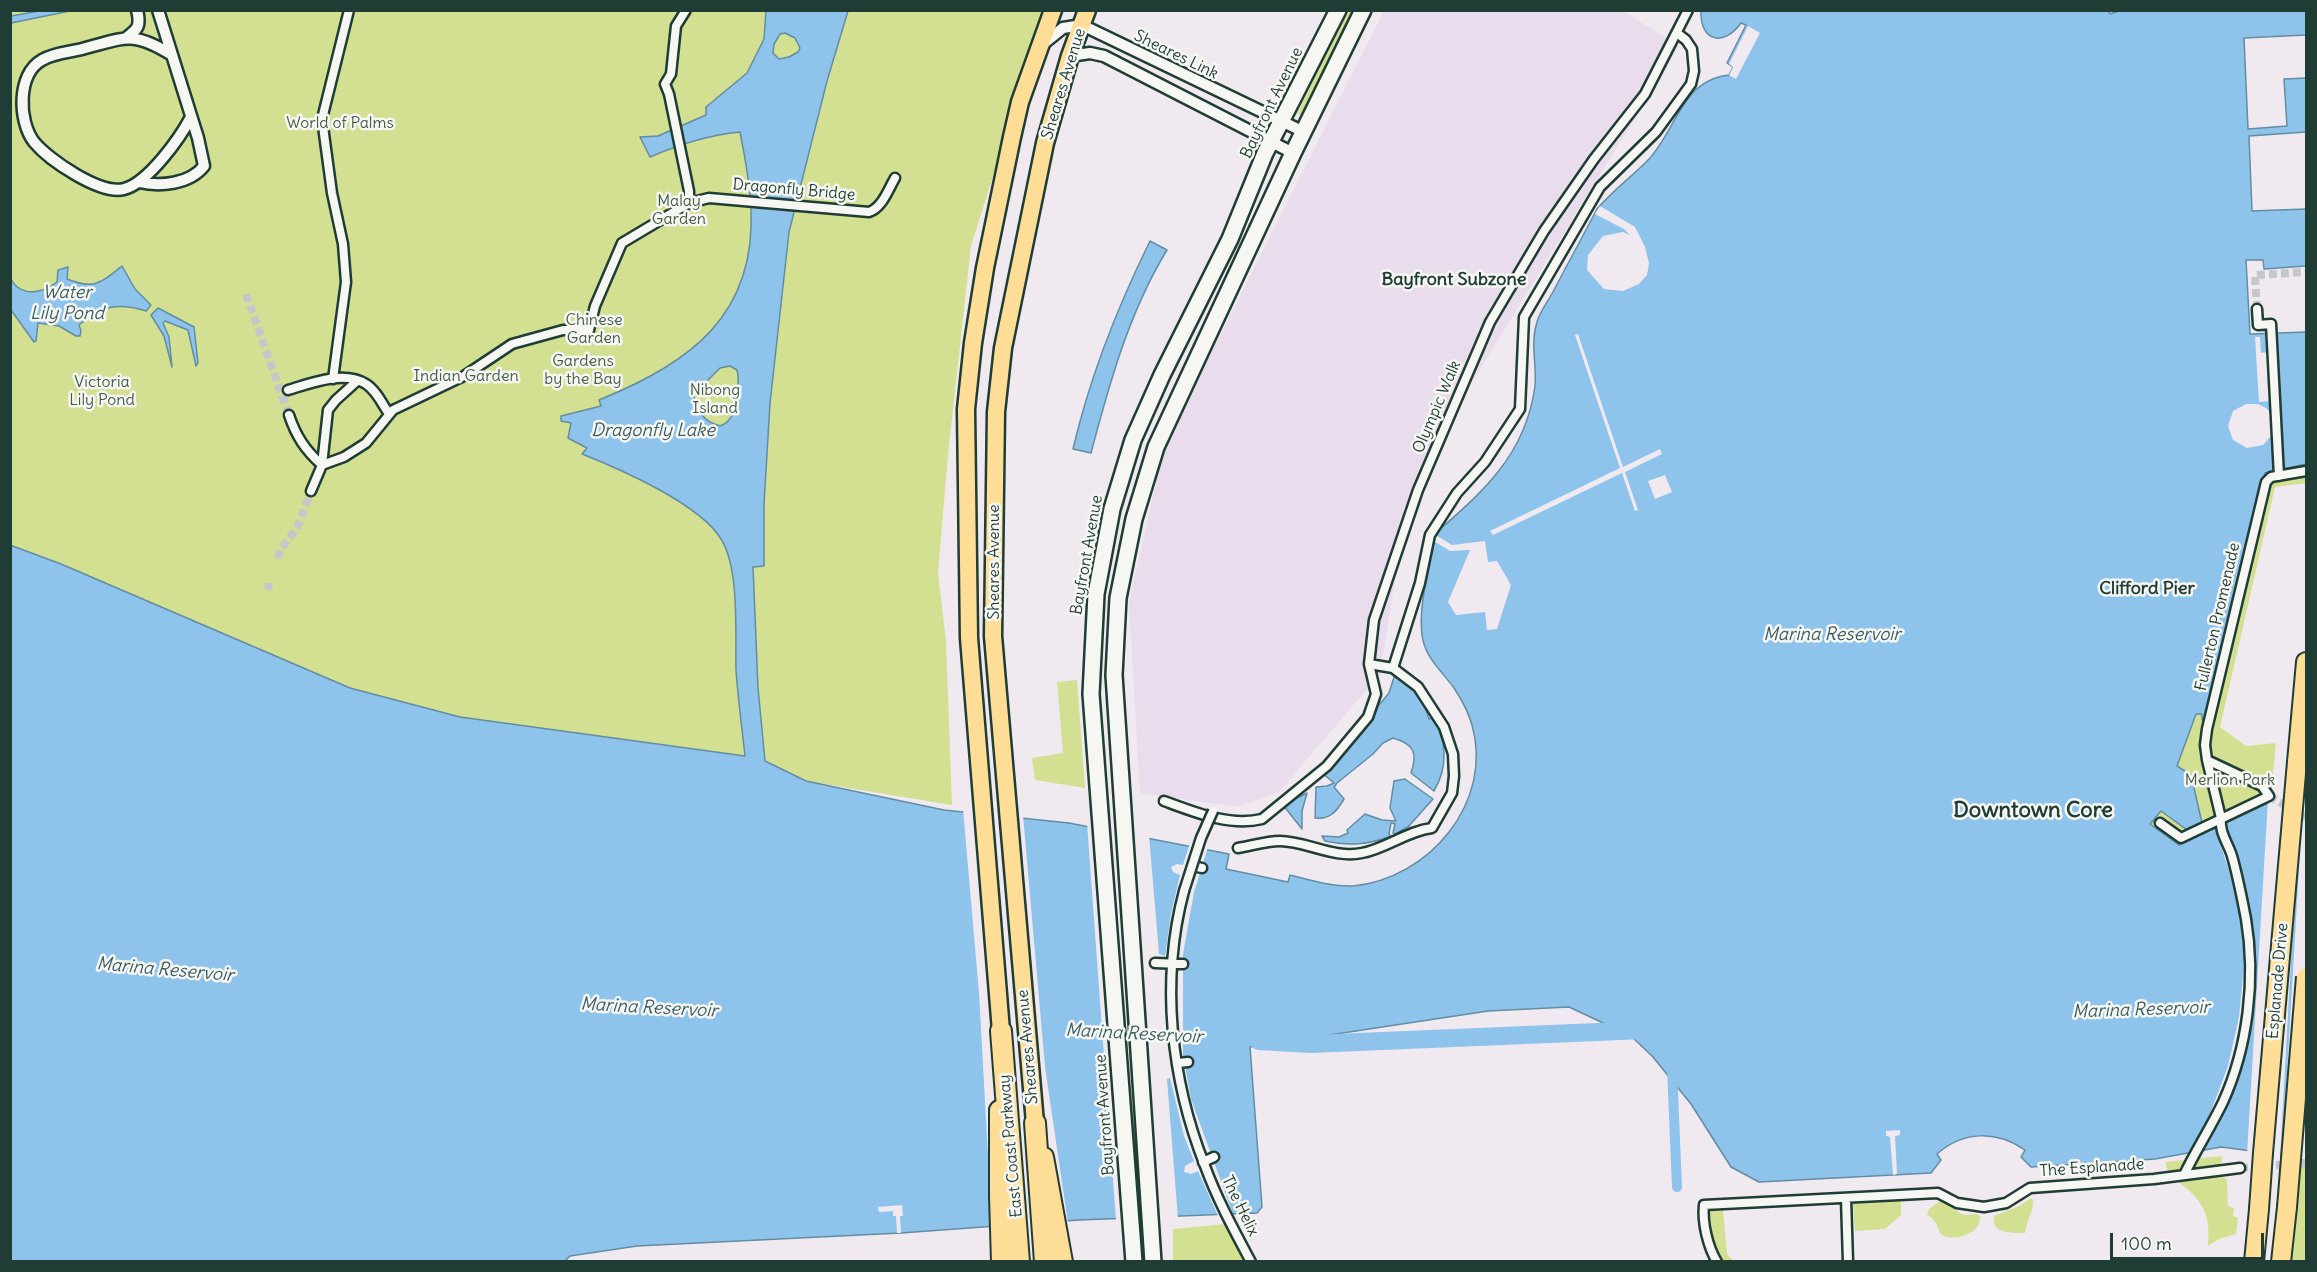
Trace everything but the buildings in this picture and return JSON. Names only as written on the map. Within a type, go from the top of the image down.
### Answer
[{"type":"highway","name":"Esplanade Drive","points":[[2253,1262],[2307,662]]},
{"type":"highway","name":"Esplanade Drive","points":[[2281,1262],[2307,977]]},
{"type":"highway","name":"East Coast Parkway","points":[[1001,1031],[1020,1262]]},
{"type":"highway","points":[[1001,1031],[999,1196],[1001,1262]]},
{"type":"highway","name":"East Coast Parkway","points":[[1035,1123],[1045,1262]]},
{"type":"highway","points":[[1035,1123],[1053,1201],[1063,1262]]},
{"type":"main road","name":"Sheares Avenue","points":[[1001,1031],[969,638],[966,409],[973,343],[985,268],[1012,137],[1020,102],[1053,10]]},
{"type":"main road","name":"Bayfront Avenue","points":[[1134,1262],[1091,694],[1094,608],[1098,580],[1112,509],[1133,440],[1230,239],[1271,142],[1338,10]]},
{"type":"main road","points":[[1153,1262],[1114,692],[1118,598],[1134,519],[1156,447],[1293,153],[1363,10]]},
{"type":"main road","name":"Sheares Avenue","points":[[1035,1123],[993,636],[996,412],[1003,348],[1045,143],[1070,56],[1084,18]]},
{"type":"street","points":[[125,38],[139,28],[137,10]]},
{"type":"street","points":[[139,182],[153,186],[168,184],[196,174],[204,161],[158,10]]},
{"type":"street","points":[[333,379],[346,282],[343,244],[332,192],[322,119],[349,10]]},
{"type":"street","points":[[322,465],[344,458],[361,447],[376,433],[389,414],[464,376],[512,344],[563,330],[589,330],[595,306],[622,243],[689,204],[684,168],[665,84],[670,74],[676,26],[686,10]]},
{"type":"street","name":"Olympic Walk","points":[[1164,801],[1199,814],[1248,822],[1262,819],[1280,802],[1310,782],[1327,766],[1368,717],[1376,694],[1369,664],[1374,620],[1418,490],[1490,322],[1544,231],[1594,159],[1645,94],[1688,10]]},
{"type":"street","points":[[1038,48],[1063,28],[1084,18]]},
{"type":"street","name":"Sheares Link","points":[[1084,18],[1304,132]]},
{"type":"street","points":[[1393,669],[1420,583],[1430,535],[1457,493],[1485,462],[1520,408],[1524,317],[1600,186],[1656,132],[1691,84],[1694,71],[1692,49],[1677,33]]},
{"type":"street","points":[[172,54],[140,38],[125,38],[42,59],[25,79],[22,108],[33,140],[62,167],[105,188],[121,190],[139,182],[184,131],[191,117]]},
{"type":"street","name":"Sheares Link","points":[[1070,56],[1090,53],[1104,57],[1293,153]]},
{"type":"street","name":"Dragonfly Bridge","points":[[689,204],[696,200],[709,198],[869,212],[874,210],[895,178]]},
{"type":"street","points":[[2257,309],[2258,325],[2271,324],[2279,476],[2307,471]]},
{"type":"street","points":[[288,390],[310,382],[333,379],[357,381],[367,385],[389,414]]},
{"type":"street","points":[[311,491],[322,465],[328,410],[357,381]]},
{"type":"street","points":[[289,415],[298,439],[322,465]]},
{"type":"street","name":"Fullerton Promenade","points":[[2184,1175],[2223,1101],[2235,1070],[2247,1018],[2249,988],[2247,925],[2240,885],[2220,822],[2205,745],[2266,482],[2271,477],[2279,476]]},
{"type":"street","points":[[1238,848],[1280,841],[1339,853],[1361,854],[1420,829],[1432,828],[1452,793],[1453,754],[1444,727],[1418,687],[1393,669],[1369,664]]},
{"type":"street","points":[[2160,823],[2181,838],[2220,822],[2269,796],[2262,786],[2207,760]]},
{"type":"street","name":"The Helix","points":[[1213,811],[1184,893],[1170,987],[1181,1087],[1203,1162],[1250,1261]]},
{"type":"street","points":[[1192,866],[1202,868]]},
{"type":"street","points":[[1155,963],[1183,964]]},
{"type":"street","points":[[1178,1063],[1188,1062]]},
{"type":"street","name":"The Helix","points":[[1203,1162],[1214,1157]]},
{"type":"street","name":"The Esplanade","points":[[1717,1262],[1711,1251],[1703,1212],[1704,1205],[1938,1193],[1957,1203],[1984,1207],[2006,1203],[2030,1188],[2240,1168]]},
{"type":"street","points":[[1846,1198],[1848,1262]]},
{"type":"shaded area","points":[[1384,11],[1624,11],[1679,47],[1425,458],[1395,580],[1380,674],[1279,792],[1237,807],[1140,793],[1129,603],[1164,446]]},
{"type":"green space","name":"Gardens by the Bay","points":[[10,11],[1045,11],[971,246],[948,455],[938,573],[946,641],[952,805],[806,781],[765,761],[460,717],[350,688],[61,564],[11,545]]},
{"type":"green space","points":[[1347,11],[1358,11],[1334,48],[1301,115],[1297,114]]},
{"type":"green space","name":"Merlion Park","points":[[2306,464],[2306,483],[2275,487],[2220,727],[2246,746],[2276,743],[2270,802],[2179,845],[2150,824],[2161,811],[2187,829],[2177,766],[2196,714],[2203,714],[2205,720],[2265,473]]},
{"type":"green space","points":[[1077,680],[1085,788],[1035,780],[1032,758],[1063,753],[1057,682]]},
{"type":"green space","points":[[2222,1156],[2221,1165],[2168,1172],[2165,1162]]},
{"type":"green space","points":[[2306,1156],[2306,1261],[2287,1262],[2298,1157]]},
{"type":"green space","points":[[2220,1175],[2227,1180],[2228,1206],[2234,1208],[2233,1216],[2238,1218],[2236,1234],[2219,1239],[2208,1246],[2208,1224],[2203,1208],[2176,1180]]},
{"type":"green space","points":[[2031,1198],[2032,1208],[2025,1233],[2004,1231],[1996,1226],[1994,1216],[2019,1206]]},
{"type":"green space","points":[[1901,1201],[1901,1215],[1885,1229],[1855,1231],[1853,1203]]},
{"type":"green space","points":[[1940,1201],[1951,1203],[1961,1214],[1980,1216],[1976,1228],[1964,1236],[1957,1237],[1944,1236],[1940,1233],[1927,1214],[1929,1209]]},
{"type":"green space","points":[[1723,1210],[1727,1254],[1733,1261],[1719,1261],[1712,1245],[1706,1212]]},
{"type":"green space","points":[[1226,1224],[1242,1246],[1257,1261],[1173,1262],[1173,1229]]},
{"type":"water","name":"Marina Reservoir","points":[[2108,10],[2110,14],[2122,10],[2306,11],[2306,35],[2244,38],[2248,129],[2287,126],[2284,79],[2306,78],[2306,132],[2249,136],[2252,211],[2306,209],[2306,266],[2264,269],[2263,260],[2246,260],[2250,334],[2306,332],[2306,464],[2265,473],[2205,720],[2202,720],[2202,714],[2196,714],[2177,766],[2191,775],[2202,823],[2187,830],[2161,811],[2150,824],[2179,845],[2270,802],[2306,823],[2298,1157],[2221,1147],[2155,1159],[2031,1167],[2021,1157],[2025,1150],[2014,1143],[1991,1136],[1980,1136],[1969,1137],[1947,1146],[1937,1154],[1941,1160],[1931,1173],[1759,1182],[1731,1167],[1691,1104],[1653,1057],[1631,1036],[1569,1007],[1488,1011],[1250,1047],[1262,1207],[1257,1213],[1079,1220],[901,1233],[637,1246],[570,1256],[564,1262],[11,1261],[10,545],[61,564],[350,688],[460,717],[745,756],[736,670],[734,584],[727,552],[721,539],[711,526],[678,501],[637,478],[582,454],[587,448],[568,438],[571,423],[561,421],[561,416],[601,406],[599,400],[632,386],[688,352],[711,331],[729,307],[742,279],[750,246],[751,209],[740,132],[694,141],[650,157],[640,137],[658,136],[706,115],[706,107],[747,73],[764,39],[766,11],[848,11],[827,81],[789,232],[770,403],[764,504],[764,566],[753,567],[758,688],[765,761],[806,781],[944,810],[1069,823],[1229,854],[1226,869],[1288,882],[1290,875],[1345,886],[1381,880],[1407,869],[1430,852],[1449,832],[1464,808],[1473,782],[1476,754],[1472,725],[1457,692],[1426,650],[1422,635],[1423,597],[1432,536],[1484,488],[1512,452],[1530,410],[1535,386],[1534,338],[1537,322],[1597,209],[1650,158],[1690,96],[1713,79],[1729,75],[1733,67],[1727,63],[1746,25],[1741,23],[1727,36],[1714,38],[1704,29],[1701,11]],"holes":[[[785,33],[795,38],[800,48],[798,52],[789,57],[779,59],[773,53],[774,44],[780,34]],[[730,366],[737,370],[737,397],[731,417],[720,426],[710,422],[701,414],[694,394],[720,368]]]},
{"type":"water","points":[[39,11],[70,11],[11,23],[11,16]]},
{"type":"water","points":[[1150,241],[1167,250],[1131,324],[1113,375],[1091,453],[1073,449],[1106,343],[1126,292]]},
{"type":"water","name":"Water Lily Pond","points":[[122,266],[135,289],[151,305],[146,311],[118,306],[103,310],[79,325],[80,336],[59,326],[38,323],[34,342],[11,310],[11,279],[20,289],[32,292],[45,289],[57,282],[58,270],[68,267],[67,279],[91,284],[108,277]]},
{"type":"water","points":[[158,308],[194,327],[198,363],[196,366],[188,330],[165,321],[163,323],[169,337],[172,367],[164,336],[151,315]]},
{"type":"water","points":[[1395,674],[1412,686],[1431,707],[1426,710],[1429,719],[1432,718],[1431,712],[1443,741],[1444,761],[1434,791],[1411,773],[1414,755],[1410,746],[1393,738],[1383,743],[1337,783],[1334,787],[1344,799],[1336,811],[1325,818],[1315,818],[1316,787],[1334,783],[1322,773],[1389,693]]},
{"type":"water","points":[[1405,779],[1433,799],[1408,827],[1395,834],[1393,833],[1395,824],[1391,823],[1389,834],[1391,836],[1366,843],[1342,844],[1325,841],[1322,836],[1339,837],[1348,833],[1347,830],[1365,814],[1382,820],[1396,821],[1390,808],[1394,781]]},
{"type":"water","points":[[1307,793],[1302,811],[1302,829],[1283,805]]},
{"type":"pier","points":[[1748,26],[1760,33],[1736,79],[1729,75],[1733,67],[1729,64]]},
{"type":"pier","points":[[1600,206],[1635,227],[1645,247],[1649,263],[1647,275],[1639,284],[1623,291],[1604,289],[1587,270],[1588,255],[1603,236],[1623,232],[1630,235],[1624,229],[1595,214]]},
{"type":"pier","points":[[2267,333],[2277,333],[2283,469],[2275,471],[2272,427],[2272,435],[2263,445],[2247,448],[2233,440],[2228,426],[2233,411],[2246,404],[2258,404],[2272,415],[2272,401],[2259,402],[2255,337],[2260,337],[2261,353],[2268,352]]},
{"type":"pier","points":[[1578,334],[1623,467],[1660,449],[1662,454],[1625,472],[1638,510],[1635,511],[1622,473],[1493,535],[1490,531],[1620,468],[1575,335]]},
{"type":"pier","points":[[1665,475],[1672,492],[1655,499],[1648,481]]},
{"type":"pier","points":[[1434,534],[1452,545],[1485,541],[1488,562],[1497,561],[1511,585],[1497,629],[1487,630],[1485,612],[1456,615],[1448,602],[1470,550],[1450,551],[1432,540]]},
{"type":"pier","points":[[2268,799],[2299,815],[2280,1158],[2247,1154]]},
{"type":"pier","points":[[963,809],[1023,815],[1045,1067],[1068,1223],[992,1229],[979,993]]},
{"type":"pier","points":[[2302,817],[2306,819],[2306,1159],[2298,1160],[2282,1158]]},
{"type":"pier","points":[[1087,823],[1149,835],[1159,954],[1165,956],[1180,875],[1173,872],[1171,867],[1177,864],[1183,865],[1190,843],[1208,847],[1194,892],[1183,954],[1183,1055],[1191,1099],[1234,1217],[1219,1218],[1198,1171],[1191,1174],[1184,1172],[1185,1166],[1194,1161],[1184,1136],[1170,1078],[1167,1079],[1178,1219],[1116,1221]]},
{"type":"pier","points":[[2224,824],[2244,884],[2251,924],[2255,994],[2252,993],[2227,1102],[2201,1150],[2189,1152],[2208,1119],[2228,1066],[2239,1017],[2244,960],[2234,886],[2215,828]]},
{"type":"pier","points":[[1900,1130],[1900,1135],[1895,1136],[1897,1174],[1893,1175],[1890,1137],[1886,1136],[1886,1131]]},
{"type":"pier","points":[[902,1205],[901,1233],[897,1233],[896,1216],[893,1216],[893,1211],[879,1212],[878,1207]]},
{"type":"waterway","name":"Marina Reservoir","points":[[1259,1041],[1311,1044],[1645,1030]]},
{"type":"waterway","points":[[1672,1068],[1677,1187]]},
{"type":"tunnel","points":[[2257,309],[2255,275],[2306,272]]},
{"type":"tunnel","points":[[246,294],[289,415]]},
{"type":"tunnel","points":[[277,558],[297,528],[311,491]]},
{"type":"tunnel","points":[[268,590],[269,583]]},
{"type":"tunnel","points":[[2269,796],[2306,817]]},
{"type":"tunnel","points":[[2240,1168],[2306,1163]]},
{"type":"district","name":"Bayfront Subzone","points":[[1454,280]]},
{"type":"district","name":"Clifford Pier","points":[[2147,589]]},
{"type":"district","name":"Downtown Core","points":[[2033,811]]},
{"type":"park label","name":"World of Palms","points":[[340,123]]},
{"type":"park label","name":"Malay Garden","points":[[679,210]]},
{"type":"park label","name":"Chinese Garden","points":[[594,329]]},
{"type":"park label","name":"Indian Garden","points":[[466,376]]},
{"type":"park label","name":"Victoria Lily Pond","points":[[102,391]]},
{"type":"park label","name":"Nibong Island","points":[[715,399]]},
{"type":"water label","name":"Dragonfly Lake","points":[[653,431]]}]
